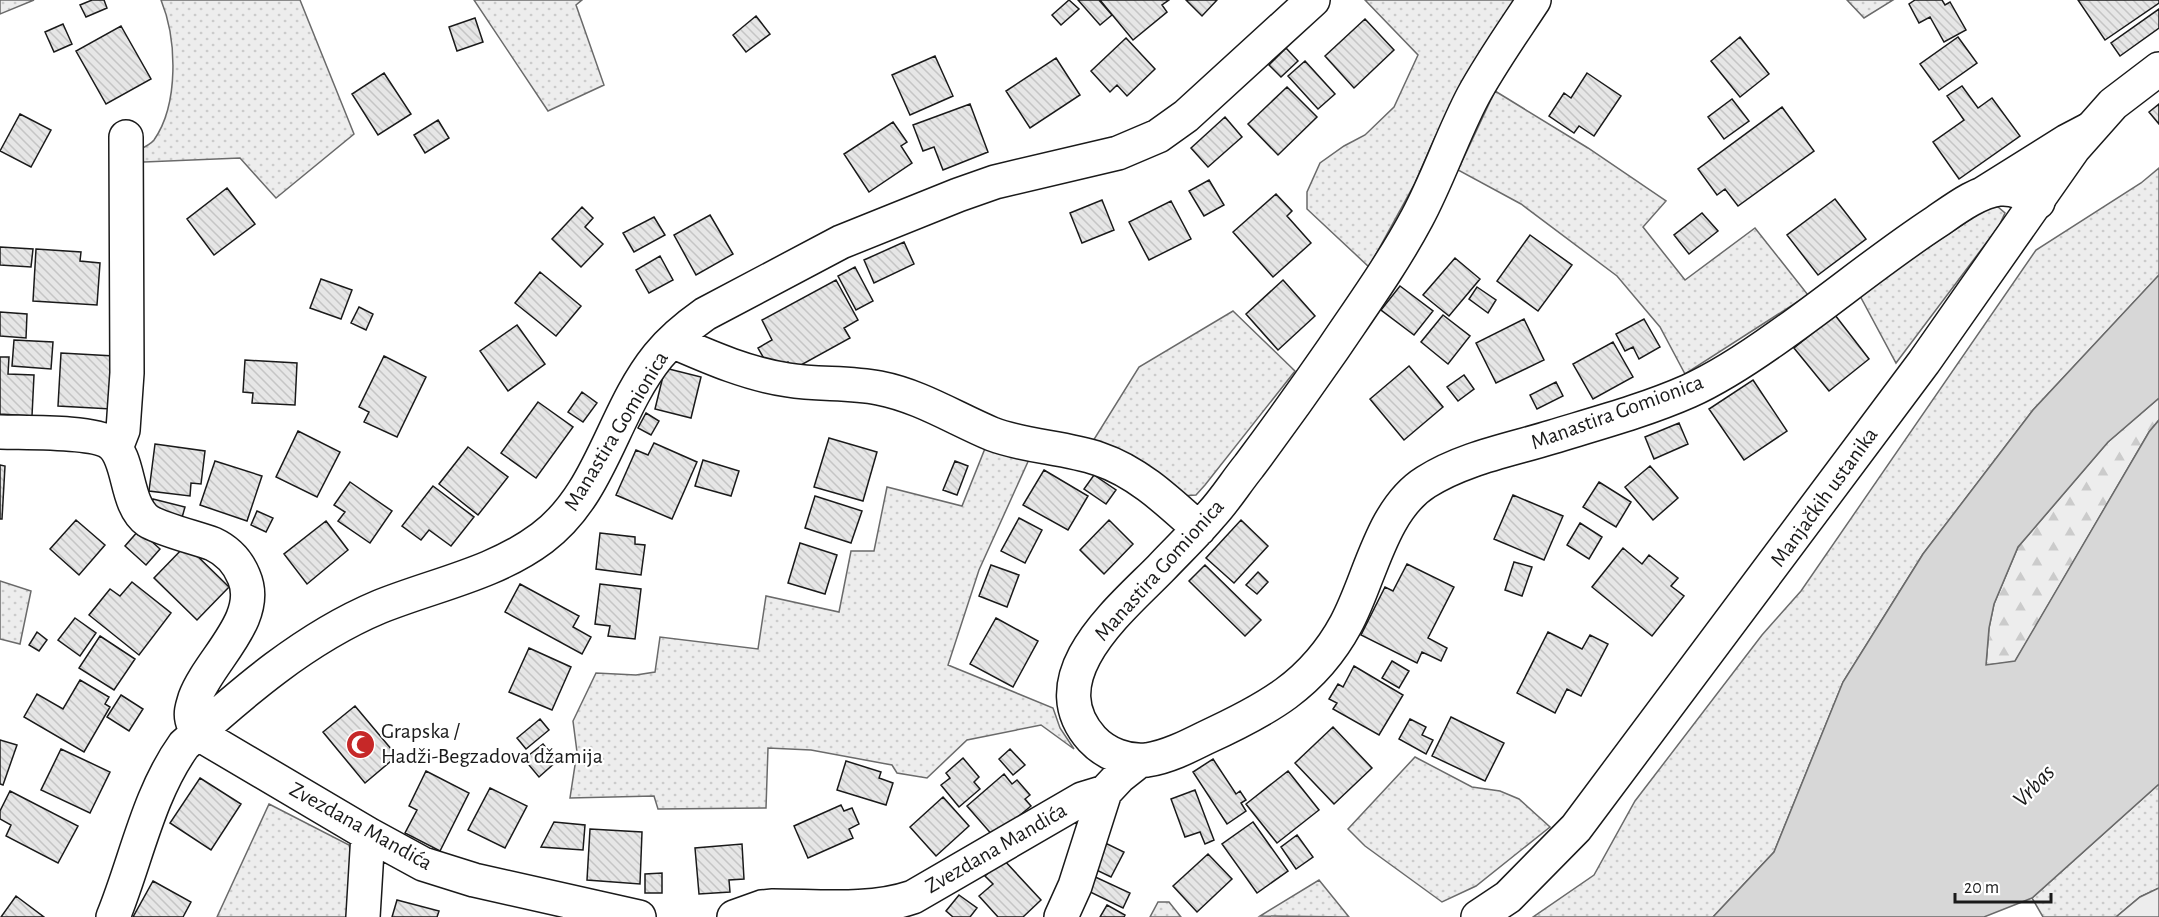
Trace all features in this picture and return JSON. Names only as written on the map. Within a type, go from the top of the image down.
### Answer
[{"type":"street","name":"Manastira Gomionica","points":[[113,917],[168,771],[184,745],[256,682],[319,638],[379,607],[497,564],[542,538],[565,516],[588,485],[633,396],[658,356],[672,341],[705,314],[842,242],[995,182],[1118,153],[1158,136],[1186,116],[1313,0]]},
{"type":"street","name":"Manastira Gomionica","points":[[1534,0],[1472,99],[1417,218],[1359,312],[1295,404],[1213,514],[1100,632],[1086,653],[1078,674],[1075,703],[1083,729],[1109,754],[1139,761],[1156,758],[1247,719],[1297,687],[1324,658],[1347,622],[1395,515],[1414,491],[1426,482],[1470,461],[1606,420],[1690,391],[1778,337],[1902,244],[1959,206],[1981,195],[2005,189],[2022,192],[2038,202]]},
{"type":"street","name":"Manjačkih ustanika","points":[[1478,917],[1508,897],[1582,820],[1917,371],[2088,130],[2124,94],[2159,69]]},
{"type":"street","points":[[1981,195],[2088,130]]},
{"type":"street","points":[[126,137],[127,373],[123,430],[116,448],[131,494],[148,521],[222,549],[236,562],[249,589],[244,617],[199,687],[192,707],[192,721],[197,733]]},
{"type":"street","points":[[672,341],[747,371],[787,380],[876,387],[901,393],[926,402],[994,434],[1032,445],[1099,459],[1125,471],[1159,493],[1199,529]]},
{"type":"street","points":[[0,432],[91,436],[100,438],[116,448]]},
{"type":"street","name":"Zvezdana Mandića","points":[[197,733],[423,864],[474,880],[639,917]]},
{"type":"street","name":"Zvezdana Mandića","points":[[734,917],[762,907],[863,906],[902,901],[913,897],[1082,799],[1105,792],[1139,761]]},
{"type":"street","points":[[1061,917],[1075,886],[1105,792]]},
{"type":"street","points":[[363,917],[368,834]]},
{"type":"green space","points":[[0,0],[34,0],[0,14]]},
{"type":"green space","points":[[161,0],[300,0],[354,134],[276,198],[240,158],[144,162],[135,152],[154,140],[162,125],[168,108],[173,71],[170,33]]},
{"type":"green space","points":[[474,0],[582,0],[576,5],[604,85],[548,111]]},
{"type":"green space","points":[[1365,0],[1516,0],[1435,137],[1415,183],[1369,267],[1307,209],[1307,192],[1320,163],[1365,135],[1394,107],[1418,55]]},
{"type":"green space","points":[[1847,0],[1893,0],[1864,18]]},
{"type":"green space","points":[[1495,91],[1588,148],[1666,201],[1643,227],[1685,280],[1755,228],[1808,295],[1685,374],[1660,327],[1617,276],[1521,204],[1458,170]]},
{"type":"green space","points":[[2159,168],[2159,275],[2033,410],[1923,554],[1843,682],[1774,852],[1713,917],[1533,917],[1594,875],[1635,801],[1762,635],[1801,591],[2036,250],[2141,183]]},
{"type":"green space","points":[[1989,207],[1998,207],[2005,213],[1999,226],[1896,363],[1859,294]]},
{"type":"green space","points":[[1233,311],[1295,371],[1196,495],[1182,496],[1093,441],[1139,367]]},
{"type":"green space","points":[[2159,398],[2159,420],[2149,432],[2015,662],[1986,665],[1989,628],[1994,604],[2018,547],[2108,442]]},
{"type":"green space","points":[[988,441],[1031,455],[979,570],[948,665],[1053,708],[1060,728],[1074,749],[1041,725],[967,740],[927,778],[897,773],[892,765],[811,750],[768,748],[766,808],[658,809],[654,796],[570,798],[577,752],[573,721],[596,673],[636,675],[655,672],[660,637],[758,649],[766,596],[839,612],[851,551],[874,551],[887,487],[962,506]]},
{"type":"green space","points":[[0,581],[31,591],[20,644],[0,639]]},
{"type":"green space","points":[[1415,757],[1472,787],[1500,791],[1519,799],[1550,827],[1476,886],[1442,902],[1365,846],[1348,829]]},
{"type":"green space","points":[[2159,784],[2159,888],[2140,897],[2116,917],[2043,917],[2032,898]]},
{"type":"green space","points":[[269,804],[349,845],[352,856],[349,917],[217,917]]},
{"type":"green space","points":[[1319,880],[1349,917],[1260,916]]},
{"type":"green space","points":[[1158,902],[1169,902],[1181,917],[1150,917]]},
{"type":"shaded area","points":[[2159,888],[2159,917],[2116,917],[2140,897]]},
{"type":"water","name":"Vrbas","points":[[2159,275],[2159,398],[2108,442],[2018,547],[1994,604],[1989,628],[1986,665],[2015,661],[2149,432],[2159,420],[2159,784],[2032,898],[1984,917],[1713,917],[1774,852],[1843,682],[1923,554],[2033,410]]},
{"type":"building","points":[[92,0],[104,0],[107,8],[86,17],[80,5]]},
{"type":"building","points":[[1069,0],[1079,9],[1061,25],[1052,15]]},
{"type":"building","points":[[1078,0],[1099,0],[1112,15],[1100,25]]},
{"type":"building","points":[[1100,0],[1169,0],[1162,5],[1167,12],[1133,40]]},
{"type":"building","points":[[1186,0],[1217,0],[1202,16]]},
{"type":"building","points":[[1915,0],[1942,0],[1945,5],[1950,2],[1966,30],[1944,42],[1930,17],[1919,23],[1909,4]]},
{"type":"building","points":[[2078,0],[2159,0],[2159,3],[2105,40]]},
{"type":"building","points":[[2159,9],[2159,28],[2120,56],[2111,43]]},
{"type":"building","points":[[756,16],[770,34],[746,52],[733,35]]},
{"type":"building","points":[[475,18],[483,42],[457,51],[449,27]]},
{"type":"building","points":[[1365,19],[1394,50],[1354,88],[1325,56]]},
{"type":"building","points":[[63,24],[72,44],[54,52],[45,32]]},
{"type":"building","points":[[121,26],[151,79],[106,104],[76,51]]},
{"type":"building","points":[[1740,37],[1769,74],[1740,97],[1711,61]]},
{"type":"building","points":[[1958,37],[1977,63],[1939,90],[1920,64]]},
{"type":"building","points":[[1126,38],[1155,69],[1127,96],[1117,85],[1110,92],[1091,71]]},
{"type":"building","points":[[1286,48],[1298,61],[1281,77],[1269,65]]},
{"type":"building","points":[[935,56],[953,96],[910,115],[892,75]]},
{"type":"building","points":[[1056,58],[1080,95],[1030,128],[1006,91]]},
{"type":"building","points":[[1305,61],[1335,94],[1318,109],[1288,76]]},
{"type":"building","points":[[384,73],[411,114],[378,135],[352,94]]},
{"type":"building","points":[[1587,73],[1621,96],[1594,136],[1579,126],[1574,133],[1549,116],[1564,93],[1571,98]]},
{"type":"building","points":[[1962,86],[1978,108],[1992,98],[2020,136],[1959,179],[1933,142],[1964,120],[1947,96]]},
{"type":"building","points":[[1287,87],[1317,117],[1278,155],[1248,124]]},
{"type":"building","points":[[1732,99],[1749,121],[1724,139],[1708,117]]},
{"type":"building","points":[[970,104],[988,152],[943,170],[934,147],[923,151],[913,125]]},
{"type":"building","points":[[2159,104],[2159,124],[2149,112]]},
{"type":"building","points":[[1782,107],[1814,151],[1738,206],[1725,189],[1717,195],[1698,169]]},
{"type":"building","points":[[20,114],[51,130],[31,167],[0,151]]},
{"type":"building","points":[[1225,117],[1242,137],[1208,167],[1191,148]]},
{"type":"building","points":[[438,120],[449,138],[425,153],[414,135]]},
{"type":"building","points":[[893,122],[907,142],[901,146],[912,163],[869,192],[844,154]]},
{"type":"building","points":[[1209,180],[1224,205],[1204,216],[1189,191]]},
{"type":"building","points":[[227,188],[255,224],[214,255],[187,219]]},
{"type":"building","points":[[1276,194],[1292,211],[1287,216],[1311,243],[1273,277],[1233,232]]},
{"type":"building","points":[[1835,199],[1866,239],[1818,275],[1787,235]]},
{"type":"building","points":[[1102,200],[1114,230],[1082,243],[1070,213]]},
{"type":"building","points":[[1171,201],[1191,239],[1149,260],[1129,222]]},
{"type":"building","points":[[582,207],[593,218],[585,227],[603,244],[581,267],[552,239]]},
{"type":"building","points":[[1702,213],[1718,231],[1689,254],[1674,235]]},
{"type":"building","points":[[710,215],[733,254],[696,275],[674,235]]},
{"type":"building","points":[[654,217],[665,235],[634,252],[623,233]]},
{"type":"building","points":[[1530,235],[1572,265],[1538,311],[1497,281]]},
{"type":"building","points":[[904,242],[914,264],[874,283],[864,260]]},
{"type":"building","points":[[0,247],[33,249],[31,267],[0,265]]},
{"type":"building","points":[[36,249],[81,252],[80,261],[100,263],[97,305],[33,301]]},
{"type":"building","points":[[660,256],[673,280],[649,293],[636,270]]},
{"type":"building","points":[[1455,258],[1480,279],[1449,316],[1423,295]]},
{"type":"building","points":[[855,267],[873,301],[856,310],[838,276]]},
{"type":"building","points":[[540,272],[581,306],[556,336],[515,303]]},
{"type":"building","points":[[321,279],[352,290],[341,319],[310,308]]},
{"type":"building","points":[[836,280],[858,320],[844,328],[850,338],[792,370],[788,362],[771,371],[758,348],[772,340],[762,320]]},
{"type":"building","points":[[1283,280],[1315,316],[1278,350],[1246,314]]},
{"type":"building","points":[[1400,286],[1433,311],[1414,335],[1381,310]]},
{"type":"building","points":[[1477,287],[1496,300],[1488,313],[1469,299]]},
{"type":"building","points":[[359,307],[373,314],[366,330],[351,323]]},
{"type":"building","points":[[0,312],[27,314],[26,338],[0,336]]},
{"type":"building","points":[[1443,315],[1470,336],[1448,364],[1421,342]]},
{"type":"building","points":[[1835,315],[1869,359],[1829,391],[1794,348]]},
{"type":"building","points":[[1524,319],[1544,360],[1496,383],[1476,343]]},
{"type":"building","points":[[1644,319],[1660,347],[1639,359],[1633,347],[1625,351],[1616,334]]},
{"type":"building","points":[[517,325],[545,364],[508,391],[480,351]]},
{"type":"building","points":[[14,340],[53,342],[51,369],[12,366]]},
{"type":"building","points":[[1613,342],[1633,377],[1593,399],[1573,364]]},
{"type":"building","points":[[61,353],[114,356],[111,409],[58,406]]},
{"type":"building","points":[[384,356],[426,377],[397,437],[364,422],[369,412],[359,407]]},
{"type":"building","points":[[0,357],[9,357],[8,374],[34,375],[32,416],[0,414]]},
{"type":"building","points":[[245,360],[297,363],[295,405],[252,403],[253,393],[243,392]]},
{"type":"building","points":[[1409,366],[1443,407],[1404,440],[1370,399]]},
{"type":"building","points":[[665,368],[701,377],[691,418],[655,409]]},
{"type":"building","points":[[1464,375],[1474,389],[1458,401],[1447,387]]},
{"type":"building","points":[[1753,380],[1787,431],[1744,460],[1709,409]]},
{"type":"building","points":[[1556,382],[1563,396],[1537,409],[1530,395]]},
{"type":"building","points":[[582,392],[597,403],[583,422],[568,412]]},
{"type":"building","points":[[538,402],[573,427],[536,478],[501,453]]},
{"type":"building","points":[[646,413],[659,421],[651,435],[638,428]]},
{"type":"building","points":[[1679,423],[1688,444],[1654,459],[1645,437]]},
{"type":"building","points":[[298,431],[340,452],[317,497],[276,477]]},
{"type":"building","points":[[829,438],[877,452],[863,501],[814,487]]},
{"type":"building","points":[[654,443],[697,462],[672,519],[616,495],[636,450],[648,455]]},
{"type":"building","points":[[155,444],[205,451],[201,484],[191,483],[190,496],[149,491]]},
{"type":"building","points":[[468,447],[508,477],[478,515],[439,484]]},
{"type":"building","points":[[703,460],[739,471],[731,496],[695,486]]},
{"type":"building","points":[[215,461],[262,476],[247,521],[200,505]]},
{"type":"building","points":[[955,461],[968,466],[957,495],[943,490]]},
{"type":"building","points":[[0,465],[5,466],[2,519],[0,519]]},
{"type":"building","points":[[1650,466],[1678,498],[1653,520],[1625,487]]},
{"type":"building","points":[[1044,470],[1088,496],[1068,530],[1023,505]]},
{"type":"building","points":[[1094,475],[1116,490],[1106,504],[1084,489]]},
{"type":"building","points":[[350,482],[392,511],[370,543],[338,521],[345,512],[334,505]]},
{"type":"building","points":[[1599,482],[1631,502],[1616,527],[1583,507]]},
{"type":"building","points":[[433,486],[474,517],[451,546],[429,530],[421,540],[402,526]]},
{"type":"building","points":[[1513,495],[1563,516],[1544,560],[1494,539]]},
{"type":"building","points":[[815,496],[862,511],[851,543],[805,528]]},
{"type":"building","points":[[153,499],[185,507],[181,521],[150,512]]},
{"type":"building","points":[[257,511],[273,518],[266,532],[251,525]]},
{"type":"building","points":[[1019,518],[1042,530],[1025,563],[1001,551]]},
{"type":"building","points":[[76,520],[105,545],[79,575],[50,549]]},
{"type":"building","points":[[1109,520],[1133,544],[1104,574],[1080,550]]},
{"type":"building","points":[[1241,520],[1268,546],[1234,583],[1206,558]]},
{"type":"building","points":[[326,521],[348,550],[307,584],[284,554]]},
{"type":"building","points":[[1580,523],[1602,537],[1589,559],[1567,545]]},
{"type":"building","points":[[139,530],[160,549],[146,565],[125,546]]},
{"type":"building","points":[[600,533],[635,537],[635,544],[645,545],[641,575],[596,569]]},
{"type":"building","points":[[800,543],[837,555],[825,594],[788,583]]},
{"type":"building","points":[[186,545],[229,587],[197,620],[154,578]]},
{"type":"building","points":[[1623,548],[1642,564],[1649,555],[1678,578],[1671,586],[1684,596],[1652,636],[1592,587]]},
{"type":"building","points":[[1514,562],[1532,567],[1522,596],[1505,590]]},
{"type":"building","points":[[1407,564],[1454,587],[1428,638],[1447,648],[1441,661],[1422,652],[1417,663],[1361,635],[1385,587],[1393,591]]},
{"type":"building","points":[[991,565],[1019,575],[1007,607],[979,596]]},
{"type":"building","points":[[1205,565],[1261,620],[1245,636],[1189,581]]},
{"type":"building","points":[[1258,572],[1268,582],[1257,594],[1246,585]]},
{"type":"building","points":[[132,582],[171,613],[139,655],[89,615],[110,589],[120,596]]},
{"type":"building","points":[[520,584],[579,616],[573,627],[591,637],[582,654],[505,612]]},
{"type":"building","points":[[600,584],[641,589],[635,639],[608,636],[610,626],[595,624]]},
{"type":"building","points":[[75,618],[96,633],[80,656],[58,640]]},
{"type":"building","points":[[996,618],[1038,641],[1013,687],[970,664]]},
{"type":"building","points":[[37,632],[47,640],[39,651],[29,645]]},
{"type":"building","points":[[1548,632],[1582,649],[1590,635],[1608,644],[1581,696],[1567,689],[1555,713],[1517,693]]},
{"type":"building","points":[[100,636],[135,659],[114,690],[79,668]]},
{"type":"building","points":[[529,648],[571,667],[552,710],[509,692]]},
{"type":"building","points":[[1392,661],[1409,671],[1399,688],[1382,678]]},
{"type":"building","points":[[1354,666],[1403,695],[1379,735],[1333,709],[1337,703],[1329,699],[1338,684],[1343,687]]},
{"type":"building","points":[[80,680],[109,697],[105,704],[110,707],[84,752],[24,717],[37,694],[63,709]]},
{"type":"building","points":[[121,695],[143,709],[129,731],[107,717]]},
{"type":"building","name":"Grapska / Hadži-Begzadova džamija","points":[[355,706],[397,756],[365,783],[323,732]]},
{"type":"building","points":[[1451,717],[1504,743],[1485,781],[1432,756]]},
{"type":"building","points":[[540,719],[549,730],[526,749],[517,738]]},
{"type":"building","points":[[1410,719],[1426,727],[1422,735],[1433,740],[1426,754],[1399,739]]},
{"type":"building","points":[[1333,727],[1372,768],[1334,804],[1295,763]]},
{"type":"building","points":[[0,740],[17,745],[3,785],[0,784]]},
{"type":"building","points":[[543,744],[557,761],[539,777],[524,759]]},
{"type":"building","points":[[61,749],[110,772],[90,813],[41,790]]},
{"type":"building","points":[[1010,749],[1025,765],[1013,775],[999,759]]},
{"type":"building","points":[[963,758],[979,777],[974,782],[980,789],[959,807],[941,785],[950,778],[946,773]]},
{"type":"building","points":[[1213,759],[1236,794],[1240,791],[1246,800],[1241,803],[1246,811],[1227,824],[1193,772]]},
{"type":"building","points":[[846,761],[881,772],[879,778],[893,783],[886,805],[837,790]]},
{"type":"building","points":[[426,771],[469,793],[440,851],[405,833],[417,810],[409,806]]},
{"type":"building","points":[[1288,771],[1319,810],[1277,843],[1246,804]]},
{"type":"building","points":[[1004,774],[1012,784],[1017,780],[1030,795],[1025,799],[1031,806],[994,837],[967,806]]},
{"type":"building","points":[[200,778],[241,804],[211,850],[170,823]]},
{"type":"building","points":[[490,788],[527,806],[505,848],[468,830]]},
{"type":"building","points":[[1195,790],[1214,840],[1205,844],[1200,832],[1185,837],[1171,799]]},
{"type":"building","points":[[10,791],[78,826],[58,863],[6,836],[11,825],[0,819],[0,811]]},
{"type":"building","points":[[943,797],[969,826],[936,856],[910,827]]},
{"type":"building","points":[[841,805],[844,811],[852,808],[859,824],[849,829],[853,838],[808,858],[794,826]]},
{"type":"building","points":[[554,822],[585,825],[583,850],[541,847]]},
{"type":"building","points":[[1253,822],[1288,871],[1257,893],[1222,844]]},
{"type":"building","points":[[590,829],[642,832],[640,884],[587,880]]},
{"type":"building","points":[[1297,835],[1313,857],[1296,869],[1281,847]]},
{"type":"building","points":[[1101,841],[1124,852],[1111,877],[1088,866]]},
{"type":"building","points":[[742,844],[744,879],[729,880],[730,892],[699,894],[695,848]]},
{"type":"building","points":[[1208,854],[1232,879],[1197,912],[1173,886]]},
{"type":"building","points":[[1003,859],[1041,900],[1023,917],[998,917],[979,896],[993,884],[985,876]]},
{"type":"building","points":[[662,873],[662,893],[645,893],[645,874]]},
{"type":"building","points":[[1091,875],[1130,893],[1123,908],[1084,889]]},
{"type":"building","points":[[153,881],[191,902],[183,917],[133,917]]},
{"type":"building","points":[[959,895],[977,908],[970,917],[953,917],[946,911]]},
{"type":"building","points":[[16,896],[44,917],[1,917]]},
{"type":"building","points":[[397,900],[439,911],[437,917],[392,917]]},
{"type":"building","points":[[1107,905],[1125,915],[1124,917],[1100,917]]},
{"type":"place","name":"Grapska / Hadži-Begzadova džamija","points":[[360,744]]}]
